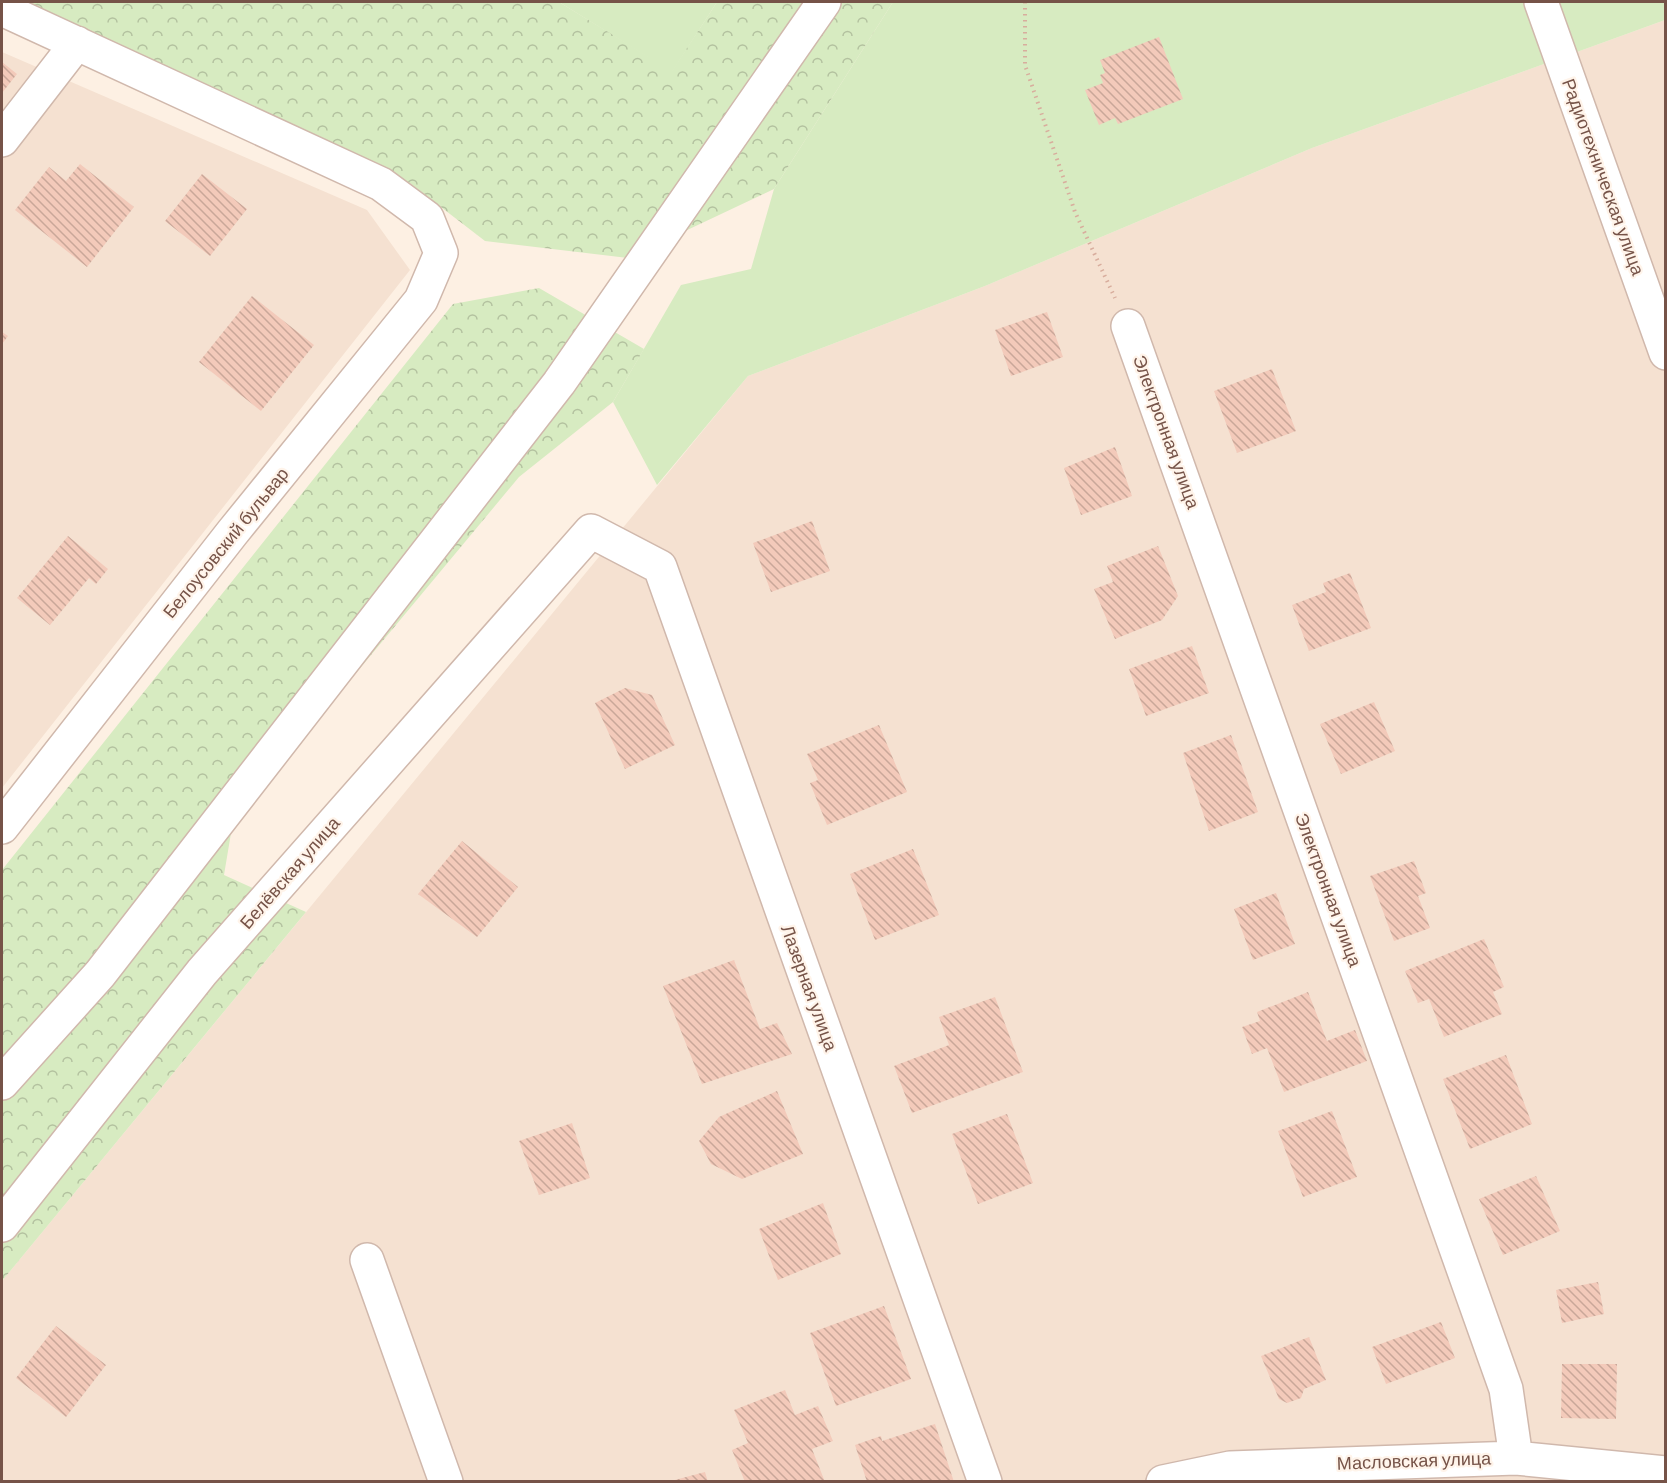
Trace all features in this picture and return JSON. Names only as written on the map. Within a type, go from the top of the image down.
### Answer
[{"type":"street","points":[[2,1083],[100,974],[559,383],[824,2]]},
{"type":"street","name":"Радиотехническая улица","points":[[1541,2],[1665,353]]},
{"type":"street","points":[[2,9],[77,43],[2,140]]},
{"type":"street","name":"Белоусовский бульвар","points":[[2,827],[232,533],[421,300],[441,253],[427,218],[381,184],[77,43]]},
{"type":"street","name":"Электронная улица","points":[[1128,326],[1506,1389],[1516,1458]]},
{"type":"street","name":"Белёвская улица","points":[[2,1225],[202,972],[591,531]]},
{"type":"street","name":"Лазерная улица","points":[[591,531],[660,567],[985,1482]]},
{"type":"street","points":[[367,1260],[446,1482]]},
{"type":"street","name":"Масловская улица","points":[[1163,1482],[1230,1468],[1516,1458],[1665,1473]]},
{"type":"path","points":[[1024,2],[1025,65],[1075,212],[1128,326]]},
{"type":"shaded area","points":[[1665,20],[1665,1481],[2,1482],[2,1281],[748,376],[985,286],[1312,148]]},
{"type":"shaded area","points":[[2,52],[367,210],[410,270],[2,788]]},
{"type":"green space","points":[[13,2],[559,2],[672,71],[717,2],[893,2],[774,189],[628,258],[485,241],[411,184],[172,69]]},
{"type":"green space","points":[[559,2],[717,2],[672,72]]},
{"type":"green space","points":[[893,2],[1665,2],[1665,20],[1312,148],[985,286],[748,376],[657,485],[613,402],[681,285],[751,269],[774,189]]},
{"type":"green space","points":[[539,288],[644,349],[613,402],[519,477],[233,821],[224,875],[306,912],[2,1281],[2,870],[453,304]]},
{"type":"building","points":[[1159,37],[1183,99],[1118,124],[1115,118],[1099,125],[1085,90],[1103,83],[1100,75],[1105,73],[1100,60]]},
{"type":"building","points":[[2,62],[17,74],[2,93]]},
{"type":"building","points":[[80,164],[134,207],[87,267],[15,210],[49,167],[66,181]]},
{"type":"building","points":[[202,174],[247,209],[210,256],[165,221]]},
{"type":"building","points":[[252,296],[314,345],[261,411],[199,362]]},
{"type":"building","points":[[1047,312],[1063,357],[1011,376],[995,330]]},
{"type":"building","points":[[2,332],[8,336],[2,344]]},
{"type":"building","points":[[1272,369],[1296,431],[1237,453],[1214,391]]},
{"type":"building","points":[[1115,447],[1132,496],[1081,515],[1064,468]]},
{"type":"building","points":[[812,521],[830,571],[771,592],[753,543]]},
{"type":"building","points":[[68,536],[108,569],[96,584],[89,578],[50,625],[17,598]]},
{"type":"building","points":[[1158,546],[1178,596],[1162,620],[1115,639],[1094,589],[1113,582],[1107,566]]},
{"type":"building","points":[[1350,573],[1371,628],[1309,651],[1292,605],[1326,592],[1323,583]]},
{"type":"building","points":[[1192,646],[1209,693],[1146,716],[1129,669]]},
{"type":"building","points":[[625,688],[652,695],[675,745],[625,769],[595,703]]},
{"type":"building","points":[[1374,702],[1395,751],[1341,774],[1320,724]]},
{"type":"building","points":[[879,725],[907,792],[827,825],[810,783],[818,780],[807,754]]},
{"type":"building","points":[[1231,735],[1258,812],[1209,831],[1183,753]]},
{"type":"building","points":[[462,841],[518,887],[477,937],[418,894]]},
{"type":"building","points":[[913,849],[939,915],[875,940],[850,874]]},
{"type":"building","points":[[1414,861],[1426,893],[1418,896],[1430,928],[1394,941],[1370,876]]},
{"type":"building","points":[[1276,893],[1295,944],[1253,960],[1234,909]]},
{"type":"building","points":[[1484,939],[1504,987],[1493,992],[1502,1014],[1444,1037],[1429,999],[1418,1003],[1405,971]]},
{"type":"building","points":[[734,960],[760,1029],[777,1023],[792,1054],[702,1084],[663,986]]},
{"type":"building","points":[[1308,992],[1327,1041],[1355,1030],[1367,1061],[1284,1092],[1267,1048],[1252,1054],[1242,1027],[1260,1021],[1257,1012]]},
{"type":"building","points":[[995,997],[1023,1072],[912,1113],[894,1066],[949,1045],[939,1017]]},
{"type":"building","points":[[1506,1055],[1532,1124],[1470,1149],[1443,1079]]},
{"type":"building","points":[[777,1091],[803,1154],[742,1179],[711,1164],[699,1141],[719,1117]]},
{"type":"building","points":[[1332,1111],[1357,1177],[1303,1197],[1278,1131]]},
{"type":"building","points":[[1007,1114],[1033,1183],[978,1204],[952,1134]]},
{"type":"building","points":[[572,1123],[590,1178],[539,1195],[519,1141]]},
{"type":"building","points":[[1536,1176],[1560,1231],[1503,1255],[1479,1199]]},
{"type":"building","points":[[823,1203],[841,1254],[778,1280],[759,1229]]},
{"type":"building","points":[[1598,1282],[1604,1314],[1562,1323],[1556,1290]]},
{"type":"building","points":[[884,1306],[911,1379],[836,1406],[810,1333]]},
{"type":"building","points":[[1441,1322],[1455,1358],[1386,1384],[1372,1347]]},
{"type":"building","points":[[56,1326],[106,1365],[66,1417],[16,1378]]},
{"type":"building","points":[[1309,1337],[1326,1380],[1304,1389],[1301,1398],[1287,1403],[1279,1399],[1261,1356]]},
{"type":"building","points":[[1562,1364],[1617,1364],[1616,1419],[1561,1418]]},
{"type":"building","points":[[785,1390],[795,1415],[818,1406],[833,1441],[812,1449],[825,1482],[745,1482],[732,1450],[748,1443],[734,1410]]},
{"type":"building","points":[[935,1424],[954,1482],[867,1482],[855,1445],[881,1436],[882,1441]]},
{"type":"building","points":[[705,1472],[708,1482],[671,1482],[671,1481]]}]
